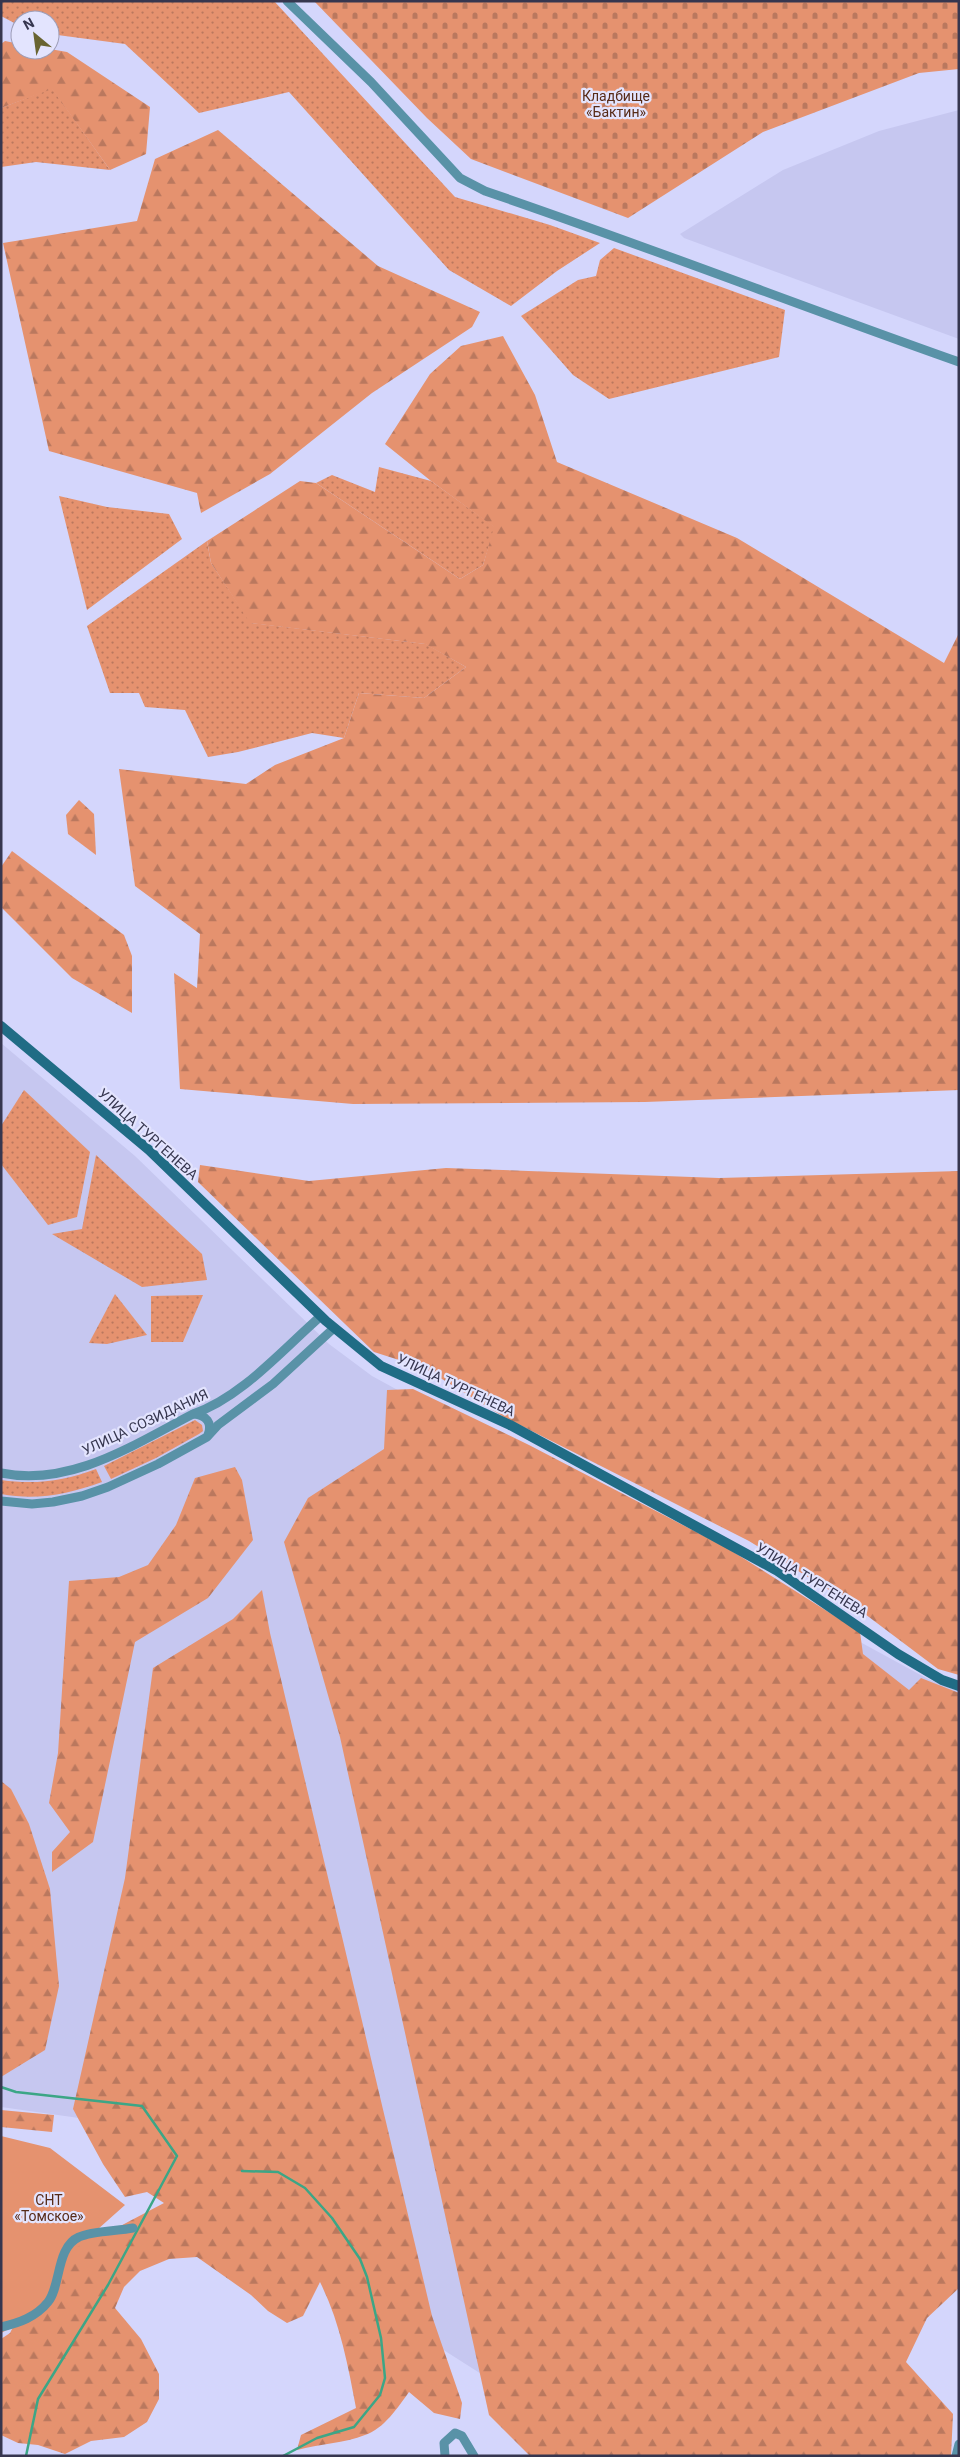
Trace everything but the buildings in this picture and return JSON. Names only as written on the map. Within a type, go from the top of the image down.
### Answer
[{"type":"street","points":[[287,1],[370,82],[460,178],[468,183],[485,192],[646,246],[833,318],[959,362]]},
{"type":"street","name":"УЛИЦА ТУРГЕНЕВА","points":[[1,1026],[149,1150],[321,1316],[381,1366],[510,1425],[776,1570],[898,1654],[942,1680],[959,1686]]},
{"type":"street","name":"УЛИЦА СОЗИДАНИЯ","points":[[1,1472],[47,1476],[72,1471],[98,1462],[193,1414],[208,1409],[229,1396],[321,1316]]},
{"type":"street","points":[[1,1501],[32,1504],[82,1496],[108,1488],[158,1464],[208,1436],[218,1425],[273,1384],[334,1328]]},
{"type":"street","points":[[193,1414],[200,1415],[207,1420],[210,1427],[208,1436]]},
{"type":"street","points":[[1,2327],[20,2323],[34,2315],[50,2301],[69,2245],[79,2237],[133,2228]]},
{"type":"street","points":[[445,2456],[444,2443],[455,2433],[462,2436],[474,2456]]},
{"type":"street","points":[[956,2456],[959,2444]]},
{"type":"shaded area","points":[[959,110],[959,339],[684,238],[680,234],[783,170],[879,131]]},
{"type":"shaded area","points":[[1,1043],[135,1156],[329,1344],[372,1376],[928,1679],[959,1692],[959,2057],[610,2456],[79,2118],[1,2107]]},
{"type":"green space","points":[[1,1],[274,1],[455,197],[550,225],[600,243],[557,271],[511,306],[449,270],[289,92],[199,113],[125,44],[60,35],[60,10],[10,10],[10,21],[1,16]]},
{"type":"green space","name":"Кладбище «Бактин»","points":[[314,1],[959,1],[959,69],[919,73],[763,132],[628,218],[471,159],[427,118]]},
{"type":"green space","points":[[5,41],[10,42],[10,60],[60,60],[60,51],[67,52],[150,107],[146,154],[110,170],[52,89],[1,108],[1,44]]},
{"type":"green space","points":[[52,88],[110,170],[36,162],[1,167],[1,108]]},
{"type":"green space","points":[[218,130],[378,266],[480,312],[472,327],[372,393],[270,474],[201,513],[197,493],[49,451],[3,243],[137,221],[155,159]]},
{"type":"green space","points":[[614,248],[785,310],[779,357],[609,399],[573,375],[521,316],[578,280],[596,276],[600,260]]},
{"type":"green space","points":[[503,336],[535,395],[557,462],[737,538],[944,663],[959,633],[959,1090],[645,1102],[353,1104],[180,1089],[174,973],[197,988],[200,934],[135,886],[119,769],[246,784],[275,765],[344,738],[359,693],[424,698],[466,667],[425,644],[250,623],[211,563],[207,541],[300,481],[316,483],[460,579],[483,565],[494,527],[431,481],[385,444],[430,374],[461,346]]},
{"type":"green space","points":[[379,467],[431,481],[495,527],[483,565],[460,579],[316,483],[332,475],[375,492]]},
{"type":"green space","points":[[59,496],[107,507],[169,514],[182,539],[87,610]]},
{"type":"green space","points":[[207,541],[211,563],[251,623],[426,644],[466,667],[424,698],[359,693],[344,738],[312,733],[238,752],[208,757],[185,710],[145,707],[139,693],[110,693],[87,626]]},
{"type":"green space","points":[[79,800],[94,814],[96,855],[68,834],[66,815]]},
{"type":"green space","points":[[12,851],[124,935],[132,956],[132,1013],[72,978],[1,907],[1,867]]},
{"type":"green space","points":[[24,1090],[90,1152],[77,1217],[48,1225],[1,1164],[1,1126]]},
{"type":"green space","points":[[96,1155],[202,1254],[207,1280],[142,1287],[52,1234],[82,1229]]},
{"type":"green space","points":[[200,1165],[309,1181],[446,1168],[719,1178],[959,1171],[959,1675],[938,1669],[849,1602],[749,1541],[504,1417],[424,1368],[374,1352],[198,1182]]},
{"type":"green space","points":[[115,1294],[147,1335],[107,1344],[89,1343]]},
{"type":"green space","points":[[203,1295],[183,1342],[151,1342],[151,1296]]},
{"type":"green space","points":[[413,1389],[529,1445],[727,1548],[860,1632],[863,1654],[909,1690],[921,1678],[959,1693],[959,2288],[927,2318],[906,2362],[953,2414],[951,2456],[530,2456],[489,2415],[340,1737],[284,1542],[308,1498],[384,1449],[387,1390]]},
{"type":"green space","points":[[195,1420],[202,1425],[203,1431],[199,1434],[156,1458],[111,1479],[104,1466]]},
{"type":"green space","points":[[235,1467],[242,1480],[253,1540],[208,1598],[135,1642],[93,1842],[52,1872],[52,1852],[70,1832],[49,1803],[58,1753],[69,1581],[119,1577],[148,1565],[176,1525],[195,1478]]},
{"type":"green space","points":[[96,1469],[102,1482],[77,1490],[27,1497],[1,1494],[1,1480],[49,1481]]},
{"type":"green space","points":[[262,1590],[270,1633],[432,2316],[462,2403],[460,2419],[434,2413],[409,2392],[390,2417],[372,2432],[349,2440],[297,2450],[301,2435],[356,2408],[338,2328],[320,2282],[303,2316],[287,2323],[268,2311],[251,2295],[197,2257],[169,2259],[140,2271],[124,2287],[115,2308],[141,2339],[159,2374],[159,2399],[147,2422],[124,2437],[91,2441],[65,2454],[38,2445],[18,2443],[1,2435],[1,2339],[10,2333],[16,2321],[78,2241],[107,2233],[164,2203],[147,2192],[125,2197],[103,2164],[73,2109],[125,1878],[153,1668],[233,1619]]},
{"type":"green space","points":[[1,1781],[11,1789],[29,1824],[50,1889],[59,1986],[45,2050],[1,2077]]},
{"type":"green space","points":[[1,2110],[54,2115],[52,2132],[1,2127]]},
{"type":"green space","name":"СНТ «Томское»","points":[[1,2136],[50,2148],[125,2205],[70,2254],[55,2306],[1,2333]]},
{"type":"waterway","points":[[1,2087],[16,2092],[142,2106],[177,2156],[108,2285],[38,2399],[26,2456]]},
{"type":"waterway","points":[[242,2171],[278,2172],[305,2188],[332,2218],[360,2259],[367,2277],[381,2338],[385,2378],[380,2395],[354,2427],[317,2438],[283,2456]]}]
